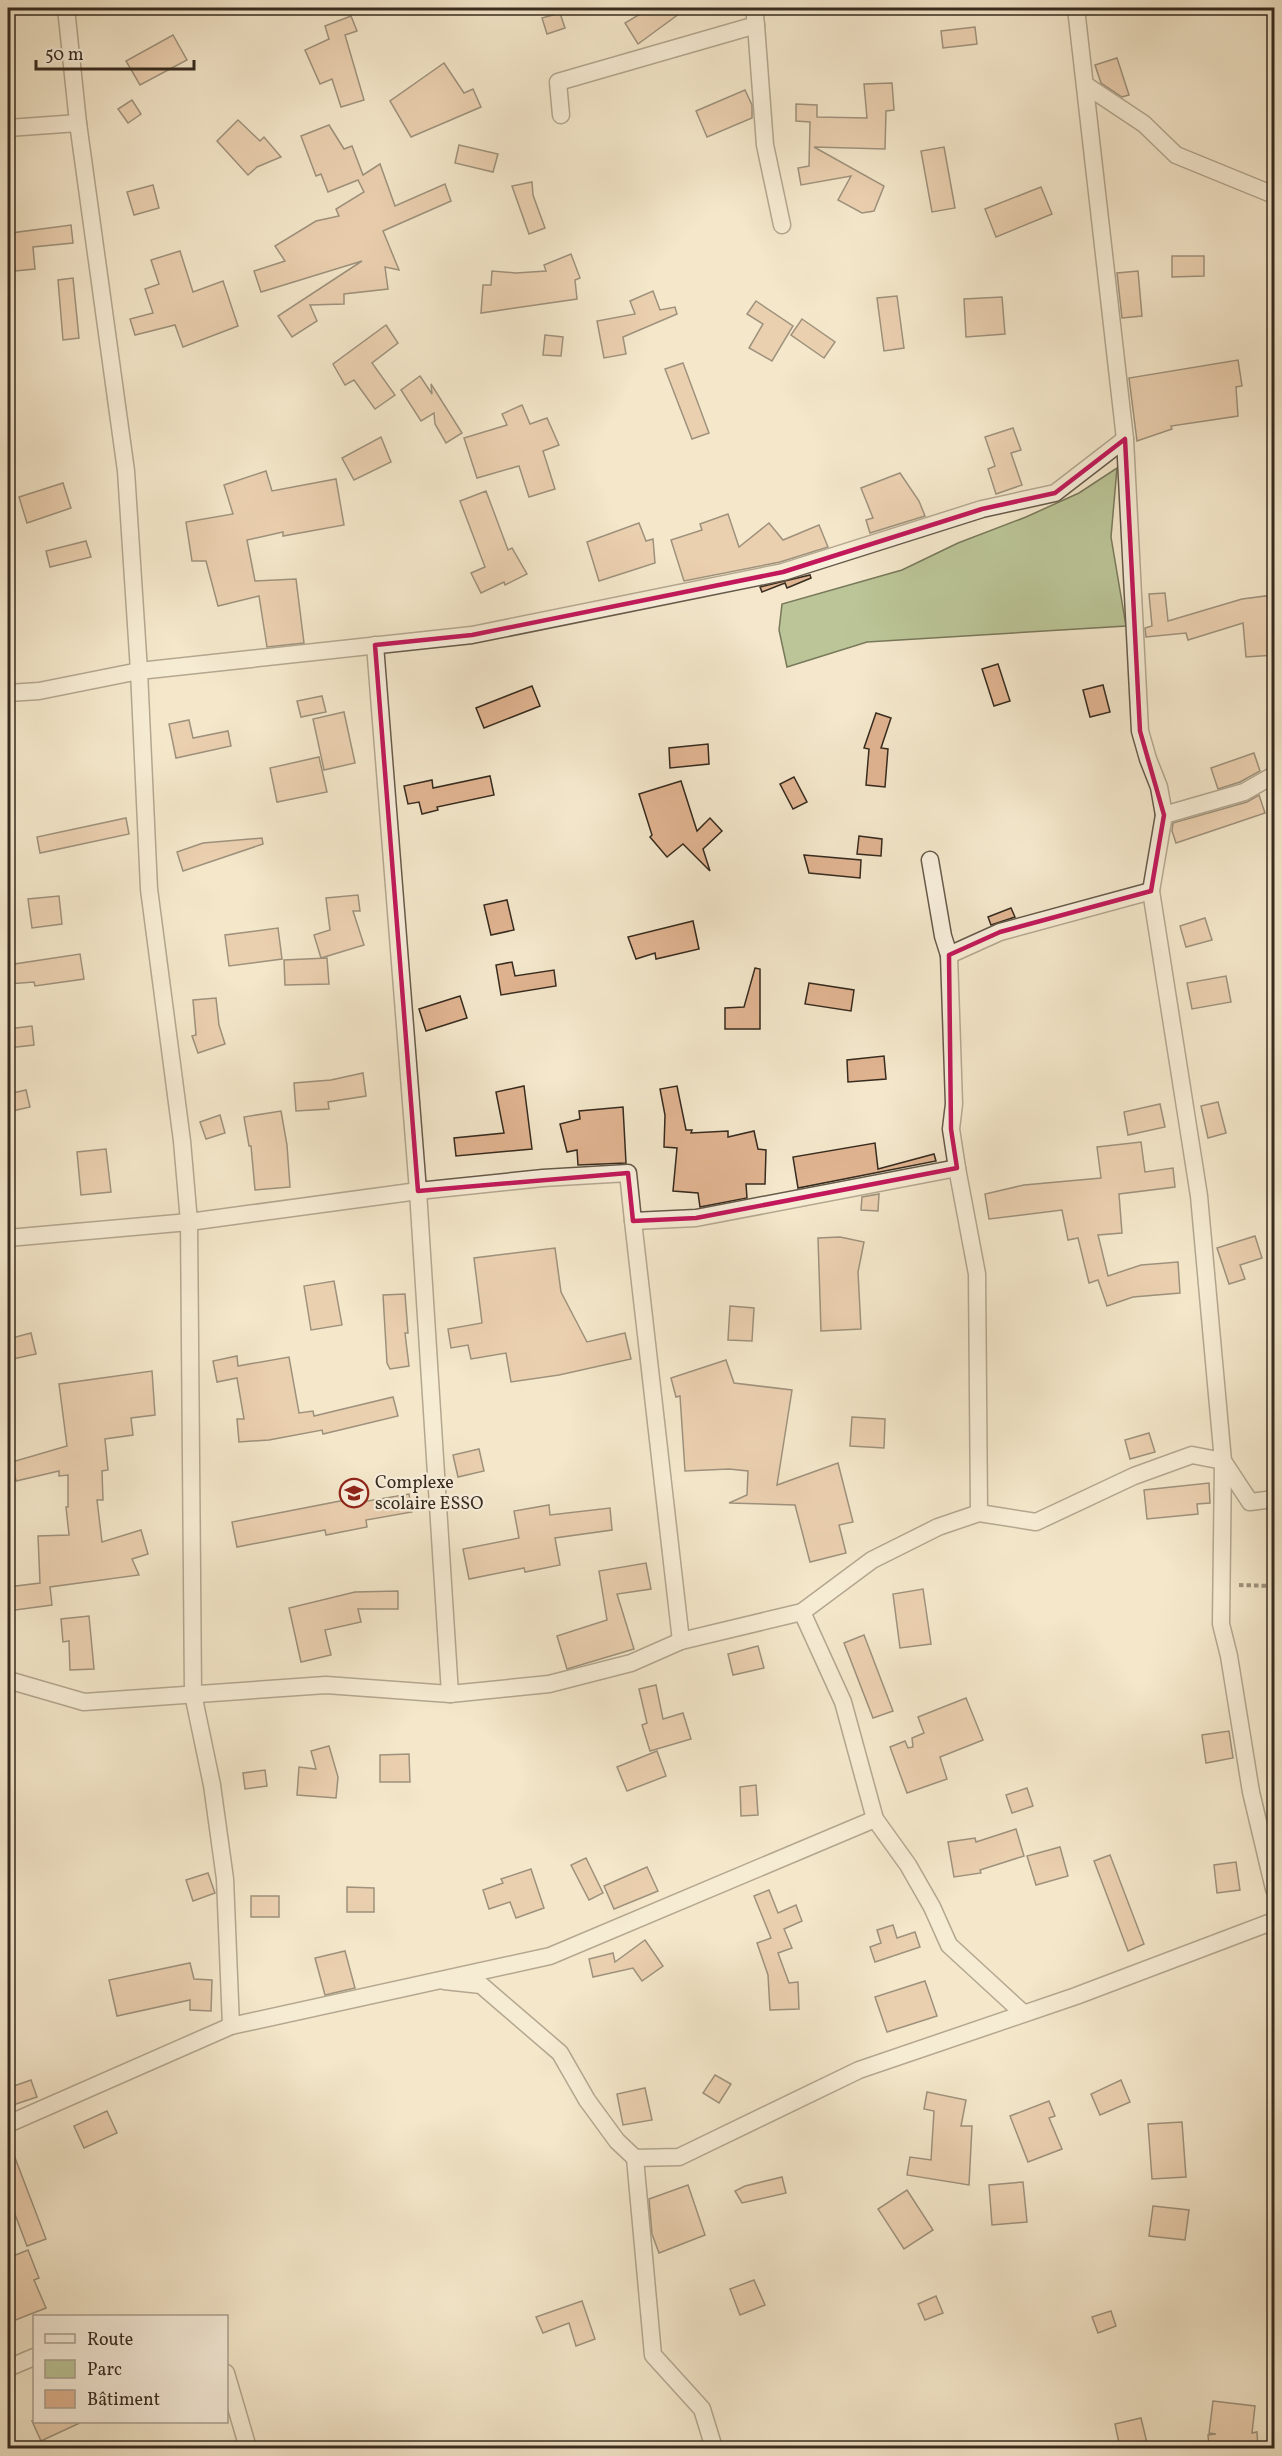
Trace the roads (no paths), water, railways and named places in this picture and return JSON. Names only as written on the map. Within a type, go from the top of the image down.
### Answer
[{"type":"street","points":[[66,8],[78,123],[126,471],[139,671],[149,889],[182,1141],[189,1222],[193,1694],[212,1785],[225,1879],[231,2026]]},
{"type":"street","points":[[754,8],[765,145],[782,225]]},
{"type":"street","points":[[1076,8],[1087,86],[1125,439],[1140,730],[1159,788],[1164,815],[1151,891],[1199,1196],[1223,1461],[1221,1624],[1229,1656],[1251,1792],[1275,1889]]},
{"type":"street","points":[[561,115],[558,82],[756,25]]},
{"type":"street","points":[[1087,86],[1144,124],[1176,155],[1275,195]]},
{"type":"street","points":[[8,128],[78,123]]},
{"type":"street","points":[[8,693],[39,691],[139,671],[472,635],[783,572],[982,509],[1055,493],[1125,439]]},
{"type":"street","points":[[375,645],[418,1191],[450,1694]]},
{"type":"street","points":[[1164,815],[1244,792],[1275,775]]},
{"type":"street","points":[[930,860],[943,936],[949,955],[954,1104],[951,1129],[977,1274],[979,1513]]},
{"type":"street","points":[[949,955],[1000,932],[1151,891]]},
{"type":"street","points":[[633,1221],[696,1218],[957,1168]]},
{"type":"street","points":[[8,1238],[189,1222],[418,1191],[543,1178],[628,1173],[681,1641]]},
{"type":"street","points":[[8,1680],[84,1702],[326,1685],[450,1694],[549,1684],[631,1663],[681,1641],[802,1612],[872,1560],[938,1527],[979,1513],[1036,1522],[1134,1476],[1192,1455],[1223,1461],[1250,1502],[1275,1499]]},
{"type":"street","points":[[802,1612],[843,1702],[875,1819],[908,1865],[932,1907],[949,1945],[1023,2013]]},
{"type":"street","points":[[8,2124],[231,2026],[550,1956],[875,1819]]},
{"type":"street","points":[[444,1981],[481,1985],[560,2054],[593,2108],[617,2141],[636,2158],[679,2157],[859,2070],[1076,1996],[1275,1921]]},
{"type":"street","points":[[636,2158],[653,2355],[702,2409],[714,2448]]},
{"type":"street","points":[[8,2368],[33,2357]]},
{"type":"street","points":[[228,2380],[248,2448]]},
{"type":"place","name":"Complexe scolaire ESSO","points":[[354,1493]]}]
